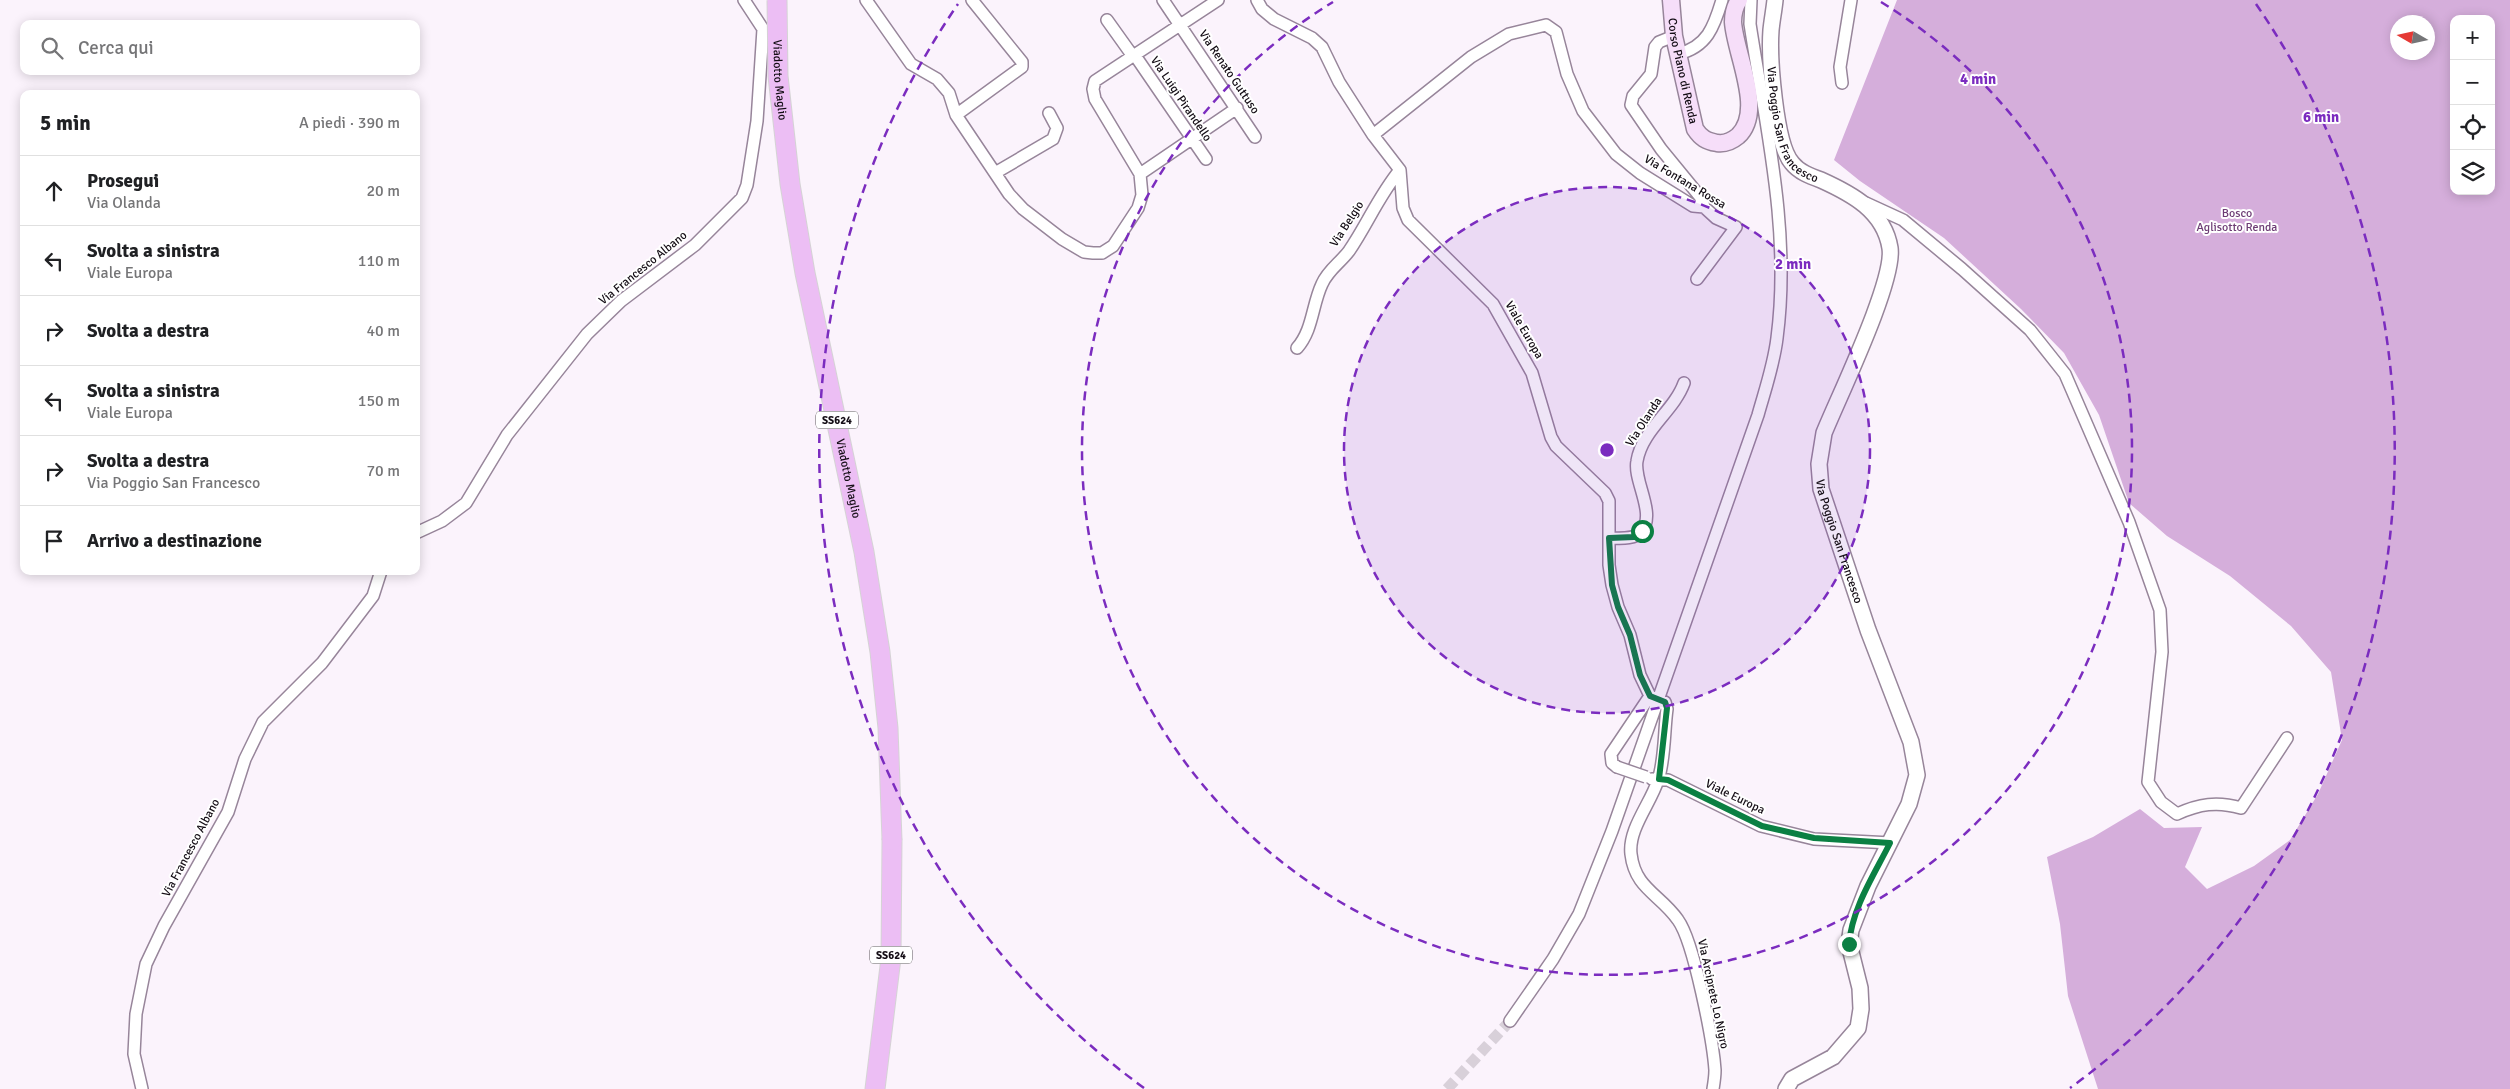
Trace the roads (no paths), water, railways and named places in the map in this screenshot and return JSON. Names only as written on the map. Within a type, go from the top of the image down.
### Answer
[{"type":"main road","name":"Viadotto Maglio","points":[[777,0],[778,76],[790,184],[805,273],[864,552],[880,652],[888,728],[892,840],[891,958],[874,1089]]},
{"type":"main road","name":"Corso Piano di Renda","points":[[1671,0],[1674,36],[1695,129],[1701,138],[1722,144],[1734,140],[1744,131],[1750,118],[1749,97],[1733,21],[1736,5],[1739,0]]},
{"type":"street","points":[[744,0],[763,29],[775,19],[786,0]]},
{"type":"street","points":[[866,0],[911,64],[937,79],[949,93],[956,115],[1009,194],[1035,220],[1084,252],[1093,254],[1106,251],[1125,231],[1141,202],[1140,174],[1095,98],[1094,85],[1098,77],[1218,0]]},
{"type":"street","points":[[956,115],[1022,67],[1016,55],[972,0]]},
{"type":"street","name":"Via Renato Guttuso","points":[[1164,0],[1256,137]]},
{"type":"street","points":[[1256,0],[1262,9],[1274,19],[1312,38],[1322,46],[1339,82],[1373,135],[1400,170]]},
{"type":"street","points":[[1678,54],[1693,50],[1709,36],[1722,0]]},
{"type":"street","points":[[1510,1020],[1553,959],[1579,914],[1612,831],[1654,698],[1763,397],[1777,339],[1782,263],[1778,191],[1750,24],[1751,0]]},
{"type":"street","name":"Via Poggio San Francesco","points":[[1775,0],[1771,31],[1771,70],[1784,151],[1798,169],[1862,201],[1885,230],[1890,249],[1890,268],[1879,299],[1824,433],[1820,454],[1819,476],[1865,622],[1915,753],[1917,775],[1913,794],[1868,886],[1850,930],[1849,944],[1860,988],[1861,1009],[1858,1028],[1833,1057],[1792,1079],[1786,1089]]},
{"type":"street","points":[[1842,83],[1840,68],[1851,0]]},
{"type":"street","name":"Via Luigi Pirandello","points":[[1107,20],[1206,159]]},
{"type":"street","name":"Via Fontana Rossa","points":[[1373,135],[1471,57],[1509,34],[1546,25],[1556,32],[1567,74],[1583,111],[1616,154],[1640,173],[1693,206],[1704,207],[1716,218],[1736,227],[1697,279]]},
{"type":"street","name":"Via Francesco Albano","points":[[420,531],[442,521],[466,503],[507,435],[587,334],[621,301],[695,245],[742,198],[746,190],[757,121],[763,29]]},
{"type":"street","points":[[1674,36],[1659,42],[1655,47],[1651,74],[1633,96],[1630,105],[1661,148],[1702,199],[1704,207]]},
{"type":"street","points":[[1140,174],[1237,108]]},
{"type":"street","points":[[995,173],[1052,139],[1057,128],[1050,113]]},
{"type":"street","name":"Via Belgio","points":[[1297,348],[1308,329],[1323,282],[1335,263],[1347,253],[1366,219],[1400,170]]},
{"type":"street","name":"Viale Europa","points":[[1400,170],[1403,208],[1408,220],[1493,304],[1532,373],[1553,442],[1584,476],[1605,493],[1610,512],[1609,565],[1614,593],[1630,635],[1640,675],[1654,698],[1611,754],[1612,763],[1646,777],[1668,780],[1762,826],[1814,838],[1890,843]]},
{"type":"street","points":[[1862,201],[1903,220],[1962,269],[2030,330],[2065,374],[2129,522],[2160,610],[2162,652],[2148,782],[2161,802],[2177,814],[2196,806],[2222,803],[2241,808],[2287,738]]},
{"type":"street","name":"Via Olanda","points":[[1609,538],[1634,537],[1642,531],[1646,520],[1645,499],[1637,477],[1639,453],[1684,383]]},
{"type":"street","name":"Via Francesco Albano","points":[[142,1089],[134,1054],[136,1014],[146,964],[164,926],[228,812],[245,759],[263,722],[327,656],[373,596],[380,575]]},
{"type":"street","name":"Via Arciprete Lo Nigro","points":[[1654,698],[1665,702],[1667,708],[1659,779],[1633,836],[1630,852],[1635,873],[1641,884],[1668,908],[1686,934],[1708,1027],[1715,1071],[1713,1089]]},
{"type":"tunnel","points":[[1447,1089],[1510,1021]]},
{"type":"park label","name":"Bosco Aglisotto Renda","points":[[2237,220]]}]
